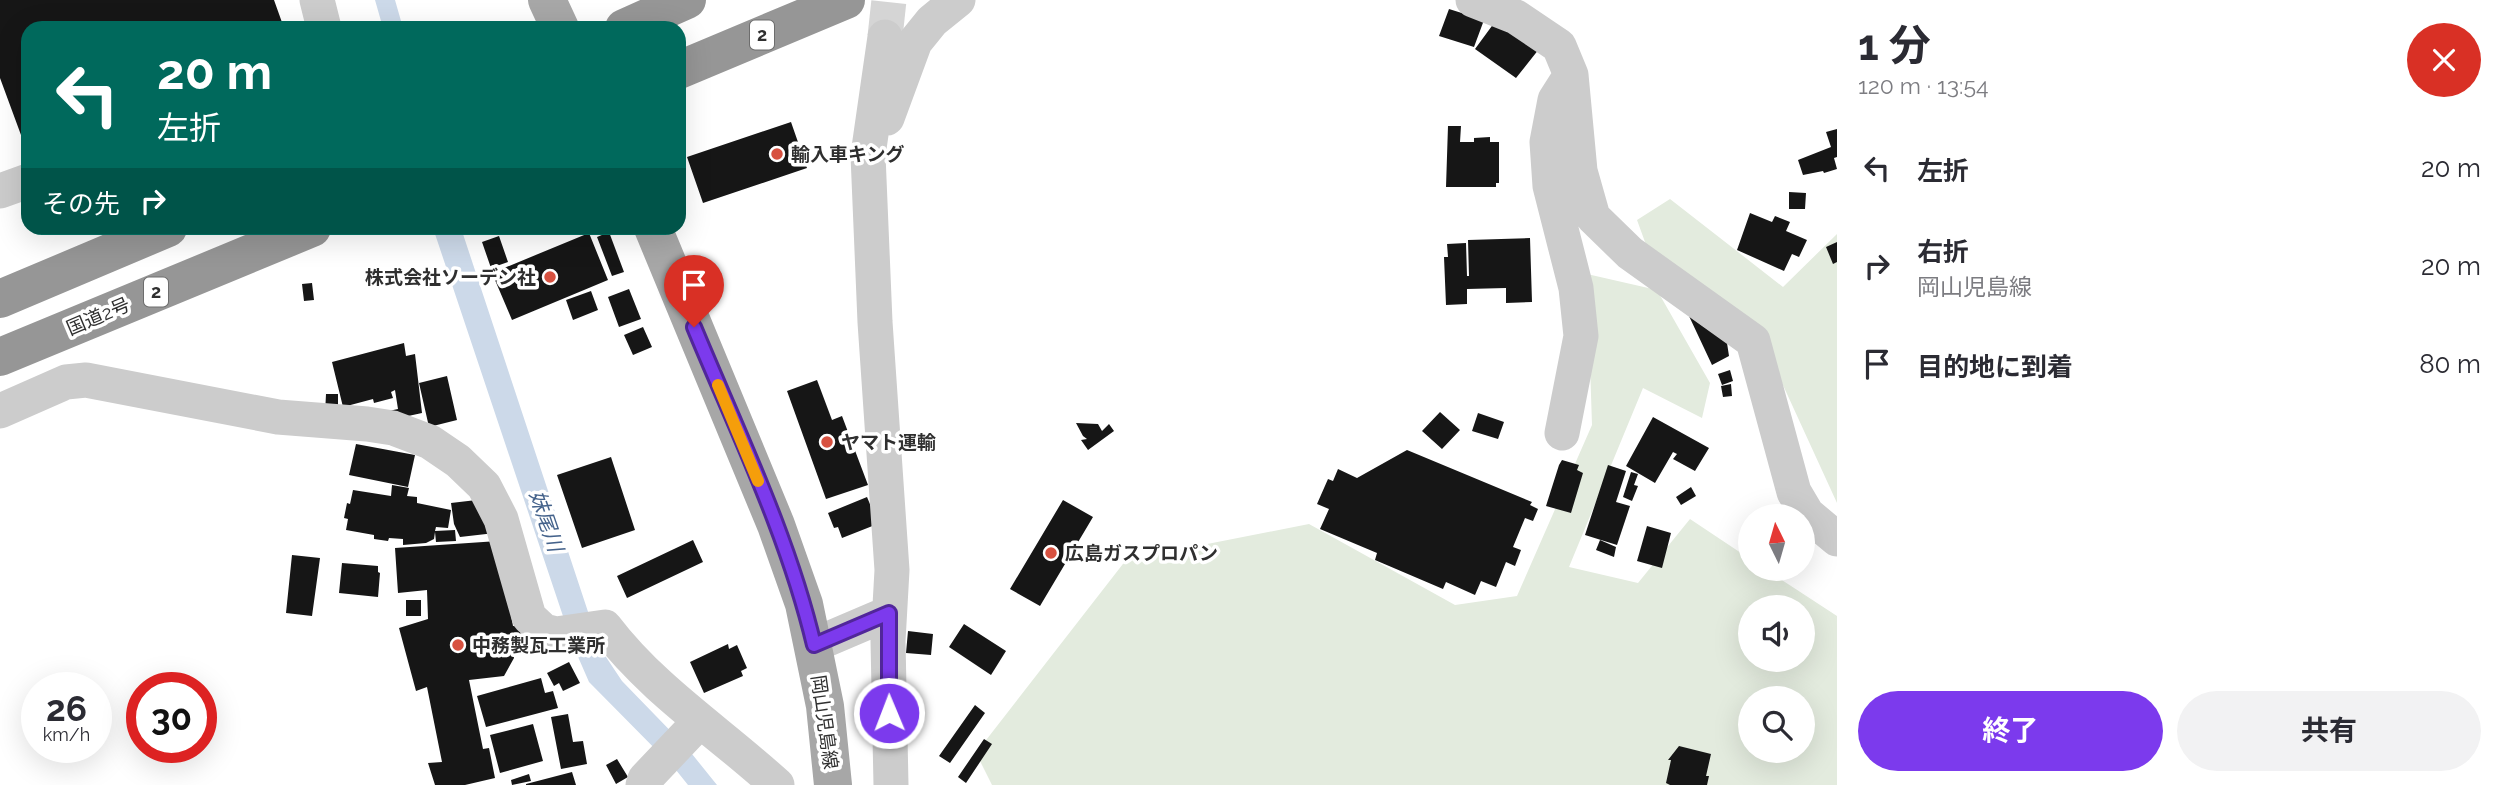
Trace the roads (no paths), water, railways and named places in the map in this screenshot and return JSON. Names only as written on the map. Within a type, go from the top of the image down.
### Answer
[{"type":"highway","points":[[640,21],[687,0]]},
{"type":"highway","name":"2","points":[[686,67],[846,0]]},
{"type":"highway","points":[[0,299],[151,235]]},
{"type":"highway","name":"国道2号","points":[[0,357],[295,235]]},
{"type":"main road","points":[[547,0],[557,21]]},
{"type":"main road","name":"岡山児島線","points":[[656,235],[776,525],[804,604],[825,706],[833,785]]},
{"type":"street","points":[[317,0],[322,21]]},
{"type":"street","points":[[868,155],[894,103],[915,42],[932,21],[958,0]]},
{"type":"street","points":[[1473,0],[1516,17],[1559,46],[1571,75],[1580,171],[1593,217],[1630,253],[1754,341],[1794,492],[1807,514],[1837,540]]},
{"type":"street","points":[[885,37],[868,155],[875,321],[892,570],[889,613],[891,785]]},
{"type":"street","points":[[1562,433],[1581,336],[1576,288],[1550,186],[1547,142],[1555,100],[1571,75]]},
{"type":"street","points":[[0,191],[21,184]]},
{"type":"street","points":[[0,411],[66,382],[86,380],[278,417],[393,428],[430,442],[458,461],[484,486],[501,519],[529,617],[544,631],[605,627],[627,656],[695,726],[777,785]]},
{"type":"street","points":[[814,645],[889,613]]},
{"type":"street","points":[[644,782],[695,726]]},
{"type":"water","points":[[375,0],[395,0],[401,21],[381,21]]},
{"type":"water","name":"妹尾川","points":[[435,235],[463,235],[600,648],[622,681],[688,749],[717,785],[688,785],[589,682],[572,643]]},
{"type":"tunnel","points":[[885,37],[889,0]]},
{"type":"place","name":"輸入車キング","points":[[777,154]]},
{"type":"place","name":"株式会社ソーデン社","points":[[550,277]]},
{"type":"place","name":"ヤマト運輸","points":[[827,442]]},
{"type":"place","name":"広島ガスプロパン","points":[[1051,553]]},
{"type":"place","name":"中務製瓦工業所","points":[[458,645]]}]
